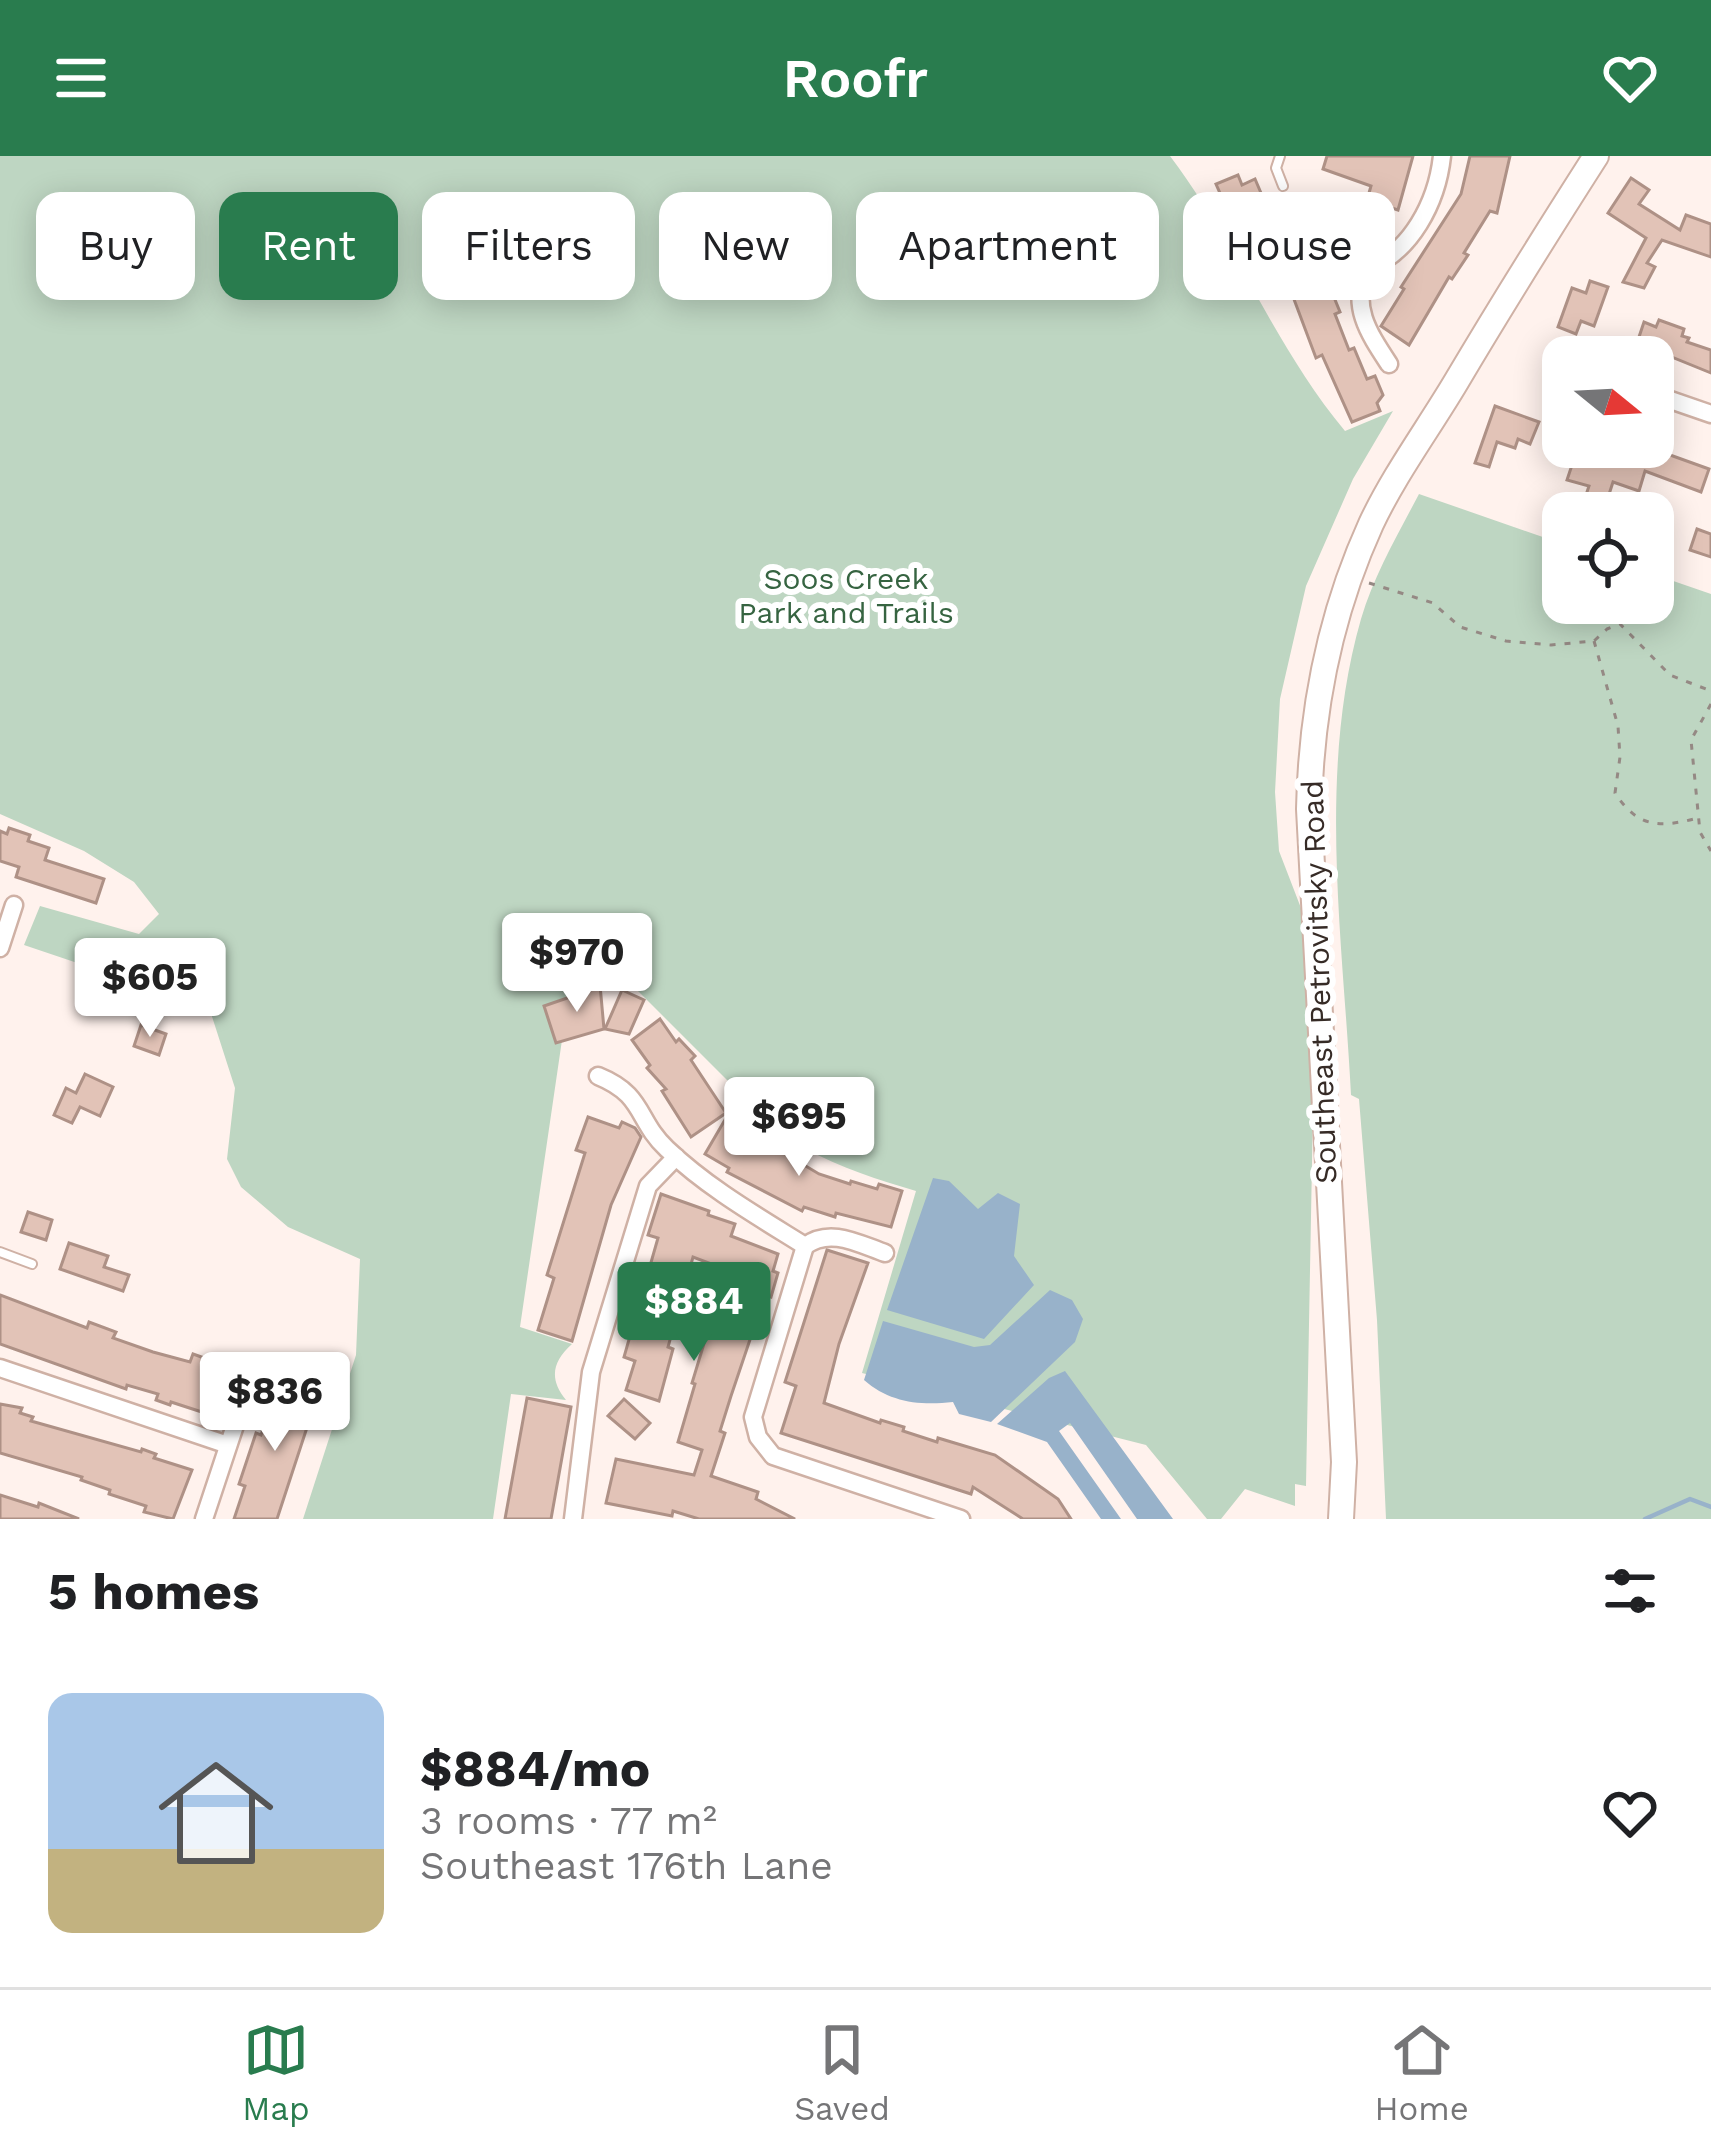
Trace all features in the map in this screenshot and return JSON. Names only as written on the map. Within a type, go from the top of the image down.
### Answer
[{"type":"main road","name":"Southeast Petrovitsky Road","points":[[1341,1519],[1344,1462],[1309,809],[1310,752],[1322,674],[1350,576],[1373,520],[1596,156]]},
{"type":"street","points":[[1389,364],[1366,329],[1358,304],[1360,283],[1366,269],[1385,262],[1404,244],[1433,197],[1442,156]]},
{"type":"street","points":[[1674,401],[1711,414]]},
{"type":"street","points":[[0,948],[14,905]]},
{"type":"street","points":[[598,1076],[632,1095],[662,1144],[701,1179],[805,1246]]},
{"type":"street","points":[[573,1519],[591,1372],[648,1186],[676,1157]]},
{"type":"street","points":[[885,1253],[835,1237],[822,1236],[805,1246],[753,1417],[758,1437],[773,1456],[961,1519]]},
{"type":"street","points":[[0,1368],[228,1445]]},
{"type":"street","points":[[204,1519],[254,1368]]},
{"type":"lane","points":[[1280,156],[1276,168],[1283,187]]},
{"type":"lane","points":[[0,1252],[32,1264]]},
{"type":"path","points":[[1350,576],[1433,603],[1460,627],[1527,644],[1594,640],[1620,624],[1670,674],[1711,692]]},
{"type":"path","points":[[1594,640],[1618,726],[1615,793],[1629,814],[1645,822],[1698,818]]},
{"type":"path","points":[[1711,704],[1691,740],[1700,832],[1711,851]]},
{"type":"green space","name":"Soos Creek Park and Trails","points":[[0,156],[1170,156],[1196,192],[1183,192],[1183,300],[1259,300],[1297,365],[1345,431],[1393,411],[1353,479],[1306,586],[1280,699],[1275,792],[1279,851],[1316,947],[1306,1486],[1295,1484],[1295,1506],[1245,1489],[1221,1519],[1207,1519],[1146,1445],[862,1373],[916,1191],[846,1168],[800,1145],[760,1113],[617,970],[568,999],[520,1327],[572,1344],[555,1371],[566,1400],[511,1394],[493,1519],[303,1519],[356,1355],[360,1259],[288,1227],[241,1187],[227,1159],[235,1088],[207,1001],[24,945],[40,906],[139,934],[159,914],[134,882],[84,851],[0,814]]},
{"type":"green space","points":[[1419,494],[1542,537],[1542,624],[1674,624],[1674,581],[1711,594],[1711,1519],[1386,1519],[1377,1320],[1359,1099],[1351,1095],[1336,856],[1340,736],[1348,677],[1361,619]]},
{"type":"water","points":[[933,1178],[949,1181],[978,1209],[998,1193],[1020,1204],[1014,1256],[1034,1285],[984,1339],[887,1310]]},
{"type":"water","points":[[1050,1290],[1072,1300],[1083,1319],[1075,1342],[991,1422],[959,1414],[953,1402],[894,1398],[864,1380],[883,1321],[974,1347],[990,1345]]},
{"type":"water","points":[[1065,1371],[1173,1519],[1137,1519],[1070,1423],[1059,1431],[1121,1519],[1101,1519],[1047,1442],[997,1424],[1049,1378]]},
{"type":"building","points":[[1327,156],[1413,156],[1398,210],[1395,192],[1369,192],[1371,186],[1323,169]]},
{"type":"building","points":[[1470,156],[1510,156],[1497,213],[1490,211],[1464,253],[1468,255],[1449,277],[1409,345],[1381,326],[1461,194]]},
{"type":"building","points":[[1238,175],[1242,185],[1255,179],[1261,192],[1220,192],[1216,184]]},
{"type":"building","points":[[1631,178],[1649,190],[1639,204],[1680,230],[1686,215],[1711,224],[1711,257],[1662,240],[1647,263],[1655,267],[1644,288],[1623,282],[1646,238],[1608,213]]},
{"type":"building","points":[[1590,281],[1608,287],[1594,326],[1581,321],[1576,334],[1558,327],[1572,288],[1586,293]]},
{"type":"building","points":[[1294,300],[1335,300],[1340,312],[1335,314],[1349,350],[1354,348],[1367,379],[1375,376],[1383,395],[1377,403],[1380,411],[1352,422],[1322,355],[1316,358]]},
{"type":"building","points":[[1659,320],[1684,329],[1687,342],[1711,350],[1711,373],[1674,358],[1674,336],[1639,336],[1644,322],[1656,327]]},
{"type":"building","points":[[1495,406],[1539,422],[1530,444],[1518,439],[1515,448],[1497,442],[1489,467],[1475,463]]},
{"type":"building","points":[[1674,456],[1709,469],[1701,492],[1645,471],[1639,491],[1613,482],[1610,492],[1587,492],[1589,486],[1567,480],[1571,468],[1674,468]]},
{"type":"building","points":[[1697,529],[1711,534],[1711,557],[1690,550]]},
{"type":"building","points":[[9,828],[49,848],[45,860],[104,879],[96,903],[16,877],[19,867],[0,861],[0,831],[7,834]]},
{"type":"building","points":[[600,985],[604,1029],[556,1043],[544,1006],[579,994],[578,988]]},
{"type":"building","points":[[622,990],[644,1000],[629,1034],[605,1029]]},
{"type":"building","points":[[660,1019],[676,1042],[679,1039],[695,1056],[691,1060],[726,1113],[691,1137],[632,1040]]},
{"type":"building","points":[[141,1025],[166,1034],[159,1055],[134,1046]]},
{"type":"building","points":[[85,1074],[113,1087],[100,1116],[80,1107],[72,1123],[54,1115],[66,1088],[76,1093]]},
{"type":"building","points":[[588,1117],[619,1128],[622,1122],[641,1137],[611,1205],[572,1341],[538,1330],[554,1278],[547,1275],[585,1153],[576,1150]]},
{"type":"building","points":[[726,1118],[819,1174],[902,1191],[891,1227],[804,1207],[802,1211],[727,1172],[729,1168],[705,1154]]},
{"type":"building","points":[[661,1194],[735,1224],[731,1236],[778,1254],[771,1297],[765,1295],[731,1396],[711,1476],[758,1492],[756,1499],[795,1519],[699,1519],[606,1503],[616,1459],[694,1475],[702,1450],[678,1442],[692,1383],[716,1304],[740,1312],[751,1279],[693,1257],[668,1347],[673,1349],[659,1401],[626,1390],[635,1361],[624,1357],[658,1238],[648,1235]]},
{"type":"building","points":[[28,1212],[52,1220],[46,1240],[21,1232]]},
{"type":"building","points":[[69,1243],[108,1256],[104,1267],[129,1275],[123,1291],[60,1269]]},
{"type":"building","points":[[827,1250],[868,1263],[824,1403],[937,1442],[938,1438],[995,1455],[1058,1499],[1071,1519],[1023,1519],[973,1487],[971,1494],[781,1433],[796,1386],[785,1382]]},
{"type":"building","points":[[0,1295],[87,1328],[89,1322],[116,1332],[113,1338],[153,1352],[190,1362],[193,1354],[224,1365],[208,1414],[0,1344]]},
{"type":"building","points":[[272,1382],[317,1397],[277,1519],[234,1519],[245,1486],[239,1484],[256,1433],[261,1435],[273,1402],[267,1400]]},
{"type":"building","points":[[527,1398],[571,1407],[551,1519],[505,1519]]},
{"type":"building","points":[[624,1399],[650,1423],[635,1439],[608,1416]]},
{"type":"building","points":[[0,1404],[22,1408],[20,1413],[33,1417],[31,1421],[142,1449],[156,1454],[154,1458],[192,1470],[173,1519],[144,1512],[146,1506],[109,1494],[110,1490],[82,1477],[0,1453]]},
{"type":"building","points":[[0,1495],[38,1507],[39,1503],[79,1519],[0,1519]]},
{"type":"waterway","points":[[1645,1519],[1690,1499],[1711,1507]]}]
